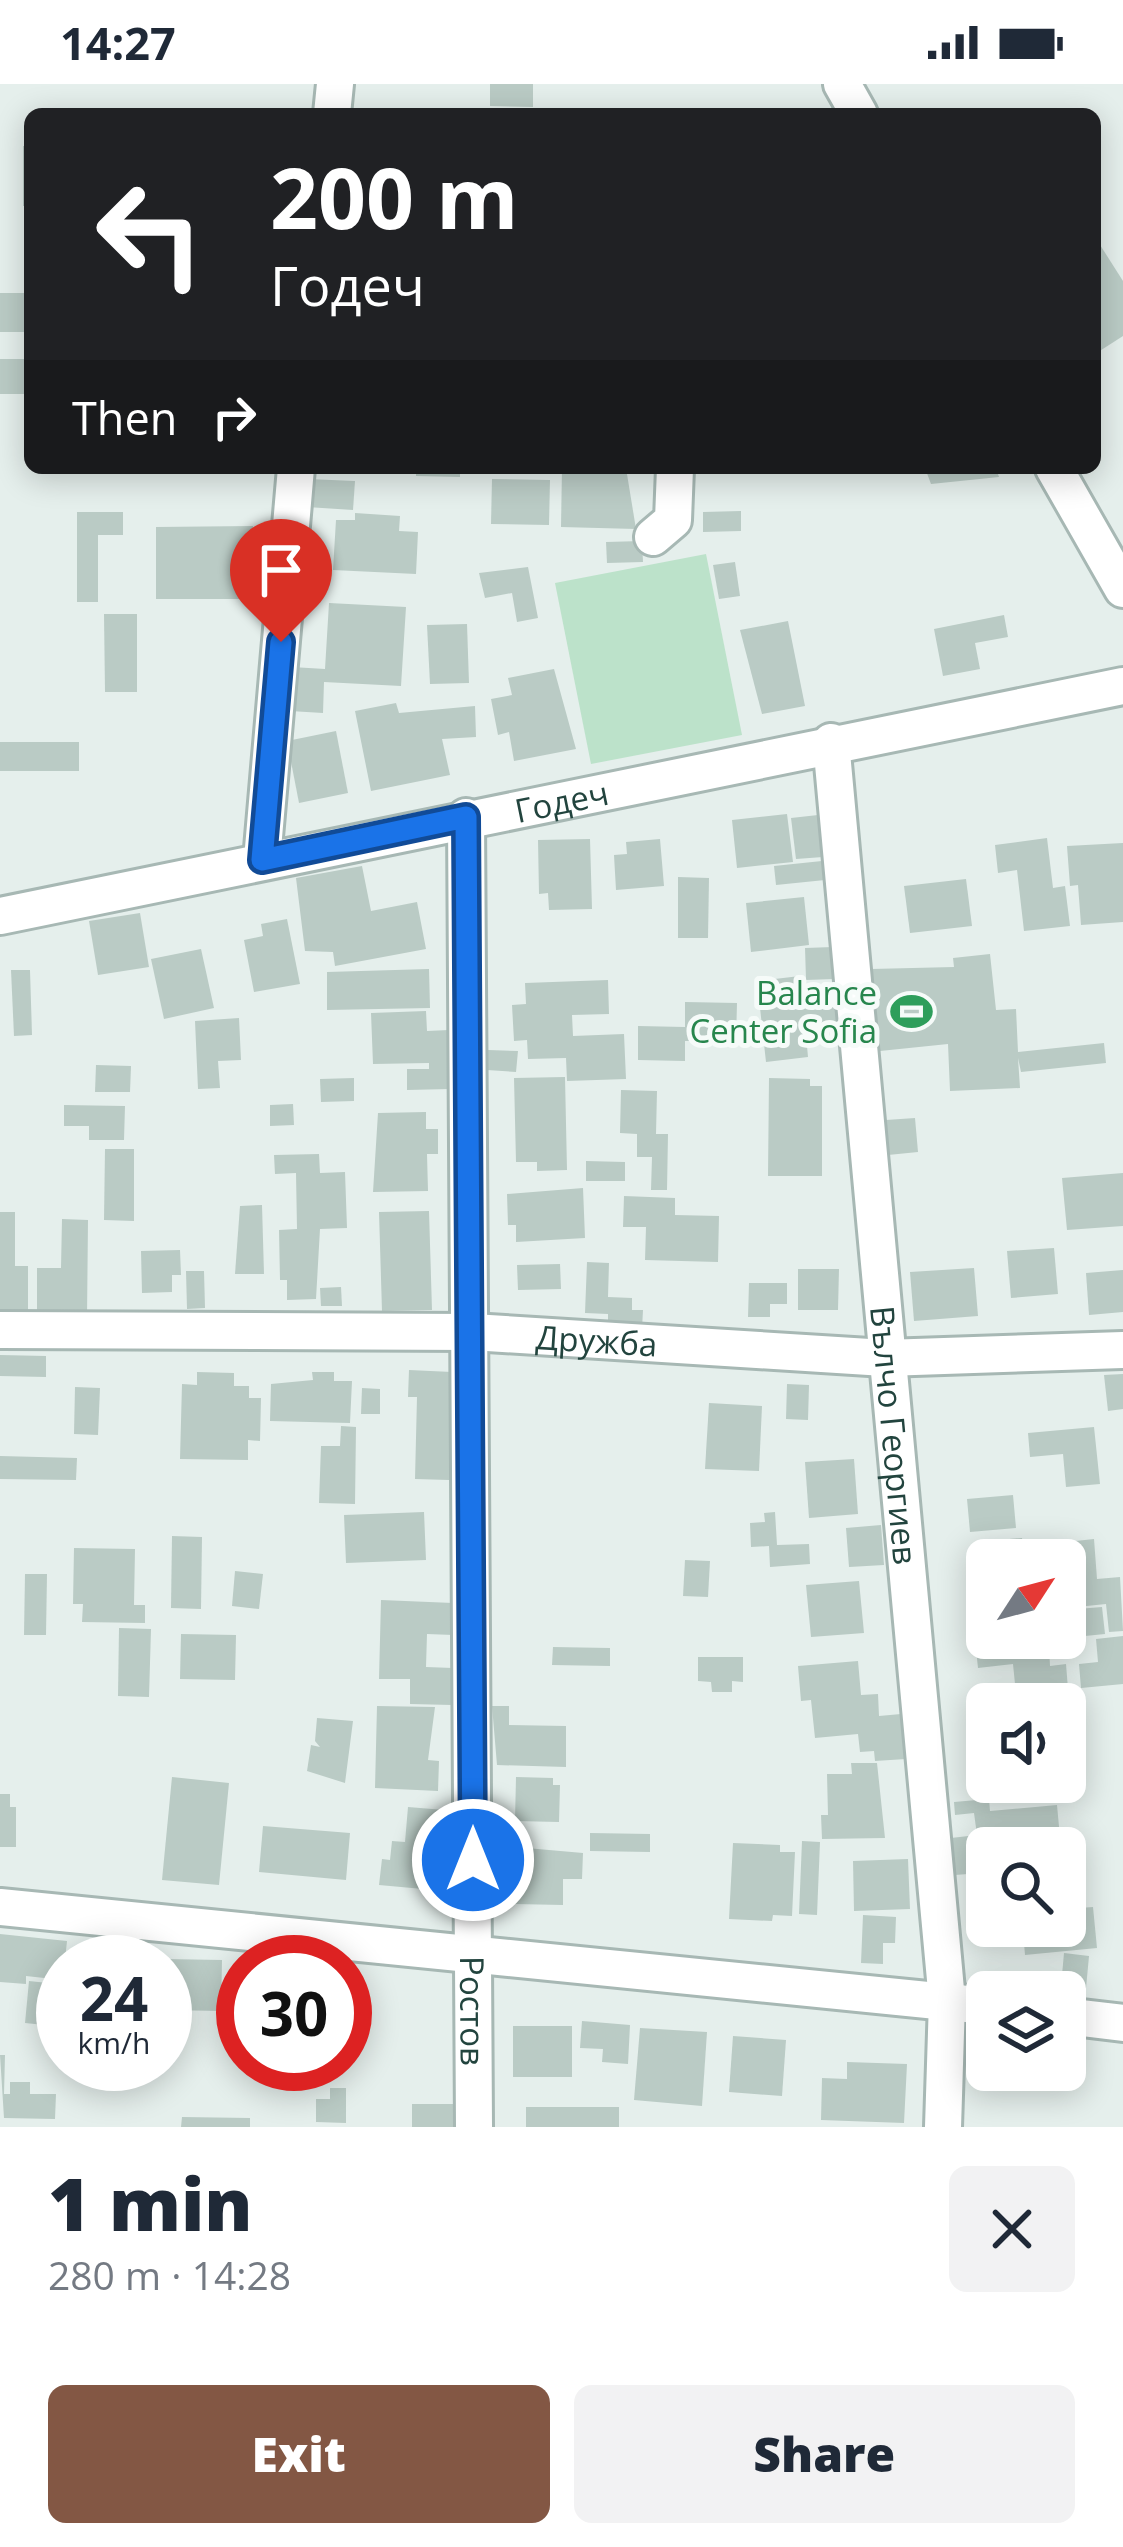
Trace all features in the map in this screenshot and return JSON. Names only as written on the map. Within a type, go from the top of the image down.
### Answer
[{"type":"street","points":[[262,860],[295,474]]},
{"type":"street","points":[[653,537],[673,520],[675,474]]},
{"type":"street","points":[[1057,474],[1123,590]]},
{"type":"street","name":"Годеч","points":[[0,916],[831,742],[1123,686]]},
{"type":"street","name":"Вълчо Георгиев","points":[[831,742],[947,2001],[944,2127]]},
{"type":"street","name":"Ростов","points":[[466,817],[474,2127]]},
{"type":"street","name":"Дружба","points":[[0,1330],[472,1332],[885,1358],[1123,1350]]},
{"type":"street","points":[[0,1907],[966,2003]]},
{"type":"street","points":[[1086,2019],[1123,2023]]},
{"type":"green space","points":[[706,554],[742,735],[591,764],[555,583]]},
{"type":"building","points":[[490,84],[533,84],[533,107],[490,106]]},
{"type":"building","points":[[1101,246],[1123,281],[1123,336],[1101,350]]},
{"type":"building","points":[[0,293],[24,293],[24,332],[0,332]]},
{"type":"building","points":[[0,359],[24,359],[24,394],[0,394]]},
{"type":"building","points":[[416,474],[460,474],[460,477]]},
{"type":"building","points":[[562,474],[627,474],[636,529],[561,527]]},
{"type":"building","points":[[927,474],[999,477],[931,484]]},
{"type":"building","points":[[308,479],[355,481],[353,510],[307,507]]},
{"type":"building","points":[[492,479],[550,480],[549,525],[491,524]]},
{"type":"building","points":[[741,511],[741,531],[703,532],[703,512]]},
{"type":"building","points":[[77,512],[123,512],[123,535],[98,535],[98,602],[77,602]]},
{"type":"building","points":[[355,513],[400,516],[399,531],[418,532],[416,574],[333,570],[336,520],[355,520]]},
{"type":"building","points":[[253,526],[254,599],[156,599],[156,527]]},
{"type":"building","points":[[642,541],[643,562],[607,563],[606,542]]},
{"type":"building","points":[[735,562],[740,596],[719,599],[713,565]]},
{"type":"building","points":[[528,567],[538,618],[517,622],[512,593],[485,598],[479,573]]},
{"type":"building","points":[[329,603],[406,607],[401,686],[324,682],[323,713],[290,711],[292,667],[325,669]]},
{"type":"building","points":[[104,614],[137,614],[137,692],[105,692]]},
{"type":"building","points":[[1004,615],[1008,637],[975,643],[980,669],[943,676],[934,629]]},
{"type":"building","points":[[788,621],[805,706],[762,714],[740,630]]},
{"type":"building","points":[[467,624],[469,683],[430,684],[427,625]]},
{"type":"building","points":[[554,669],[576,749],[514,761],[509,732],[498,735],[491,699],[512,695],[508,678]]},
{"type":"building","points":[[396,703],[399,713],[475,706],[476,737],[442,739],[450,775],[371,791],[355,711]]},
{"type":"building","points":[[336,731],[348,793],[299,803],[287,741]]},
{"type":"building","points":[[0,742],[79,742],[79,771],[0,771]]},
{"type":"building","points":[[787,814],[793,862],[737,868],[732,820]]},
{"type":"building","points":[[818,815],[823,857],[796,859],[791,818]]},
{"type":"building","points":[[1047,838],[1053,888],[1065,886],[1070,926],[1024,931],[1017,870],[998,873],[995,845]]},
{"type":"building","points":[[590,839],[592,909],[549,910],[548,893],[539,894],[538,840]]},
{"type":"building","points":[[660,839],[664,886],[616,890],[614,855],[627,854],[626,842]]},
{"type":"building","points":[[1123,843],[1123,922],[1081,925],[1078,885],[1070,886],[1067,846]]},
{"type":"building","points":[[822,861],[825,880],[776,885],[774,866]]},
{"type":"building","points":[[362,866],[371,911],[417,902],[426,949],[335,966],[333,952],[305,951],[296,878]]},
{"type":"building","points":[[678,877],[709,878],[708,938],[678,938]]},
{"type":"building","points":[[966,879],[972,926],[910,933],[904,886]]},
{"type":"building","points":[[804,897],[809,945],[751,952],[746,903]]},
{"type":"building","points":[[140,913],[149,967],[98,975],[89,921]]},
{"type":"building","points":[[287,919],[300,984],[254,992],[244,940],[263,936],[261,924]]},
{"type":"building","points":[[833,947],[834,979],[806,980],[805,948]]},
{"type":"building","points":[[201,949],[214,1008],[164,1019],[151,959]]},
{"type":"building","points":[[990,954],[996,1010],[1016,1009],[1018,1052],[1104,1043],[1106,1063],[1021,1072],[1018,1058],[1020,1088],[950,1091],[948,1044],[880,1051],[871,969],[954,967],[953,958]]},
{"type":"building","points":[[429,969],[430,1008],[327,1010],[327,972]]},
{"type":"building","points":[[11,970],[30,970],[32,1035],[14,1036]]},
{"type":"building","points":[[800,976],[802,999],[835,996],[839,1031],[806,1035],[808,1057],[766,1062],[757,981]]},
{"type":"building","points":[[608,980],[609,1014],[572,1015],[573,1036],[624,1034],[626,1079],[567,1081],[566,1058],[528,1059],[527,1040],[514,1041],[512,1005],[526,1004],[525,983]]},
{"type":"building","points":[[685,1002],[737,1003],[736,1041],[685,1041],[685,1061],[638,1060],[638,1026],[685,1027]]},
{"type":"building","points":[[426,1011],[427,1031],[449,1030],[450,1089],[407,1090],[407,1069],[429,1069],[429,1063],[373,1064],[371,1013]]},
{"type":"building","points":[[239,1018],[241,1060],[218,1061],[220,1088],[198,1089],[195,1021]]},
{"type":"building","points":[[488,1050],[518,1051],[516,1072],[487,1070]]},
{"type":"building","points":[[96,1065],[131,1066],[130,1092],[95,1092]]},
{"type":"building","points":[[565,1077],[567,1170],[537,1171],[537,1162],[516,1162],[514,1078]]},
{"type":"building","points":[[354,1078],[354,1101],[321,1102],[320,1079]]},
{"type":"building","points":[[769,1078],[810,1079],[810,1086],[822,1086],[822,1176],[768,1176]]},
{"type":"building","points":[[621,1090],[657,1091],[656,1134],[668,1134],[667,1190],[651,1190],[652,1157],[637,1157],[637,1134],[620,1133]]},
{"type":"building","points":[[293,1104],[294,1125],[270,1126],[270,1105]]},
{"type":"building","points":[[64,1105],[125,1106],[124,1140],[89,1140],[89,1126],[64,1126]]},
{"type":"building","points":[[426,1112],[426,1129],[438,1129],[438,1154],[427,1154],[428,1191],[373,1192],[378,1113]]},
{"type":"building","points":[[915,1118],[918,1152],[888,1155],[886,1120]]},
{"type":"building","points":[[105,1149],[134,1149],[134,1221],[104,1220]]},
{"type":"building","points":[[319,1154],[320,1173],[345,1172],[347,1228],[320,1229],[316,1299],[287,1300],[287,1280],[280,1280],[279,1230],[297,1229],[296,1173],[275,1174],[274,1155]]},
{"type":"building","points":[[586,1161],[625,1162],[625,1181],[586,1181]]},
{"type":"building","points":[[1123,1173],[1123,1226],[1067,1230],[1062,1178]]},
{"type":"building","points":[[583,1188],[585,1238],[516,1242],[516,1225],[508,1225],[507,1194]]},
{"type":"building","points":[[624,1196],[675,1198],[675,1215],[719,1216],[718,1262],[645,1260],[646,1227],[623,1227]]},
{"type":"building","points":[[262,1205],[264,1274],[235,1274],[240,1206]]},
{"type":"building","points":[[429,1211],[432,1310],[382,1311],[379,1212]]},
{"type":"building","points":[[0,1212],[15,1212],[15,1266],[28,1266],[28,1317],[0,1317]]},
{"type":"building","points":[[62,1219],[88,1220],[87,1318],[37,1318],[37,1268],[61,1268]]},
{"type":"building","points":[[1054,1248],[1058,1294],[1011,1298],[1007,1251]]},
{"type":"building","points":[[180,1250],[181,1275],[172,1275],[172,1292],[142,1293],[141,1251]]},
{"type":"building","points":[[587,1262],[609,1263],[608,1297],[632,1298],[632,1310],[643,1310],[642,1329],[608,1329],[608,1314],[585,1313]]},
{"type":"building","points":[[560,1264],[561,1289],[518,1290],[517,1265]]},
{"type":"building","points":[[974,1268],[978,1316],[914,1321],[910,1272]]},
{"type":"building","points":[[798,1269],[839,1269],[838,1310],[798,1310]]},
{"type":"building","points":[[1123,1270],[1123,1312],[1089,1315],[1086,1273]]},
{"type":"building","points":[[186,1271],[204,1271],[205,1308],[187,1309]]},
{"type":"building","points":[[749,1283],[787,1283],[787,1304],[770,1304],[770,1317],[748,1317]]},
{"type":"building","points":[[341,1287],[342,1306],[321,1306],[320,1288]]},
{"type":"building","points":[[0,1355],[46,1356],[46,1377],[0,1376]]},
{"type":"building","points":[[409,1370],[452,1372],[449,1480],[415,1479],[417,1397],[408,1397]]},
{"type":"building","points":[[197,1372],[234,1373],[234,1386],[249,1386],[249,1398],[261,1398],[260,1441],[248,1440],[248,1460],[180,1459],[182,1384],[197,1385]]},
{"type":"building","points":[[312,1372],[334,1372],[334,1381],[352,1381],[350,1423],[270,1421],[271,1384],[313,1380]]},
{"type":"building","points":[[1123,1374],[1123,1409],[1108,1411],[1104,1375]]},
{"type":"building","points":[[787,1384],[809,1385],[808,1420],[786,1419]]},
{"type":"building","points":[[75,1387],[100,1388],[98,1435],[74,1434]]},
{"type":"building","points":[[362,1388],[380,1389],[380,1414],[361,1414]]},
{"type":"building","points":[[709,1403],[762,1406],[759,1471],[705,1469]]},
{"type":"building","points":[[341,1426],[356,1427],[355,1504],[319,1503],[321,1446],[340,1446]]},
{"type":"building","points":[[1094,1427],[1100,1484],[1066,1487],[1063,1454],[1030,1457],[1028,1433]]},
{"type":"building","points":[[0,1456],[77,1458],[76,1480],[0,1479]]},
{"type":"building","points":[[854,1459],[858,1514],[809,1518],[805,1462]]},
{"type":"building","points":[[1013,1495],[1016,1528],[970,1532],[967,1499]]},
{"type":"building","points":[[424,1512],[426,1560],[346,1563],[344,1515]]},
{"type":"building","points":[[775,1512],[777,1545],[809,1544],[810,1564],[770,1567],[769,1546],[751,1547],[750,1523],[765,1522],[764,1513]]},
{"type":"building","points":[[881,1525],[884,1565],[849,1567],[846,1528]]},
{"type":"building","points":[[172,1536],[202,1537],[201,1609],[171,1608]]},
{"type":"building","points":[[1094,1539],[1097,1579],[1120,1577],[1123,1631],[1109,1632],[1106,1604],[1086,1606],[1086,1540]]},
{"type":"building","points":[[74,1548],[135,1549],[134,1605],[145,1605],[145,1623],[82,1622],[83,1604],[73,1604]]},
{"type":"building","points":[[685,1560],[710,1561],[708,1597],[683,1596]]},
{"type":"building","points":[[235,1571],[263,1574],[259,1609],[232,1606]]},
{"type":"building","points":[[25,1574],[47,1574],[46,1635],[24,1635]]},
{"type":"building","points":[[859,1581],[864,1633],[811,1637],[806,1585]]},
{"type":"building","points":[[381,1600],[453,1603],[453,1635],[427,1634],[426,1667],[453,1668],[452,1705],[410,1704],[410,1679],[379,1679]]},
{"type":"building","points":[[1102,1607],[1105,1634],[1086,1636],[1086,1608]]},
{"type":"building","points":[[119,1628],[151,1629],[149,1697],[118,1696]]},
{"type":"building","points":[[181,1634],[236,1635],[235,1680],[180,1679]]},
{"type":"building","points":[[1123,1636],[1123,1684],[1086,1688],[1081,1683],[1079,1664],[1098,1662],[1096,1639]]},
{"type":"building","points":[[553,1647],[610,1648],[610,1666],[552,1665]]},
{"type":"building","points":[[698,1657],[743,1657],[743,1682],[732,1681],[732,1692],[712,1692],[711,1682],[698,1681]]},
{"type":"building","points":[[977,1659],[1050,1659],[1050,1666],[1066,1664],[1068,1683],[1015,1683],[1013,1664],[978,1668]]},
{"type":"building","points":[[858,1661],[861,1695],[878,1694],[879,1716],[901,1714],[906,1759],[875,1761],[874,1751],[860,1752],[858,1734],[815,1738],[811,1700],[801,1701],[798,1666]]},
{"type":"building","points":[[377,1706],[435,1707],[428,1760],[439,1761],[438,1791],[375,1788]]},
{"type":"building","points":[[492,1706],[509,1706],[509,1725],[566,1726],[566,1767],[497,1765]]},
{"type":"building","points":[[317,1718],[353,1721],[345,1783],[307,1771],[311,1745],[320,1747],[315,1741]]},
{"type":"building","points":[[851,1763],[877,1763],[885,1838],[822,1839],[821,1815],[828,1815],[827,1774],[852,1774]]},
{"type":"building","points":[[172,1777],[229,1783],[219,1885],[162,1880]]},
{"type":"building","points":[[516,1777],[553,1778],[553,1785],[560,1785],[559,1822],[515,1821]]},
{"type":"building","points":[[0,1794],[10,1794],[10,1807],[16,1807],[16,1847],[0,1847]]},
{"type":"building","points":[[954,1802],[989,1803],[990,1811],[1057,1805],[1059,1827],[976,1827],[974,1813],[955,1815]]},
{"type":"building","points":[[408,1807],[444,1810],[434,1890],[379,1885],[382,1859],[390,1860],[392,1841],[405,1842]]},
{"type":"building","points":[[263,1826],[350,1833],[346,1880],[259,1872]]},
{"type":"building","points":[[590,1833],[650,1834],[650,1852],[590,1851]]},
{"type":"building","points":[[966,1836],[966,1874],[955,1875],[951,1838]]},
{"type":"building","points":[[802,1841],[820,1842],[817,1915],[799,1914]]},
{"type":"building","points":[[733,1843],[780,1845],[780,1852],[795,1852],[792,1916],[773,1915],[772,1921],[729,1919]]},
{"type":"building","points":[[515,1847],[583,1853],[582,1879],[563,1879],[563,1905],[515,1904],[515,1882],[508,1882],[509,1852]]},
{"type":"building","points":[[908,1859],[910,1909],[854,1911],[853,1861]]},
{"type":"building","points":[[1093,1907],[1097,1948],[1025,1955],[1024,1947],[1086,1947],[1086,1908]]},
{"type":"building","points":[[863,1915],[896,1917],[895,1943],[883,1943],[883,1964],[861,1963]]},
{"type":"building","points":[[0,1934],[36,1938],[36,1977],[26,1976],[26,1984],[0,1982]]},
{"type":"building","points":[[1064,1953],[1089,1956],[1086,1988],[1086,1971],[1062,1971]]},
{"type":"building","points":[[192,1959],[216,1960],[216,2011],[192,2010]]},
{"type":"building","points":[[29,1981],[36,1982],[36,2024],[25,2023]]},
{"type":"building","points":[[582,2021],[630,2025],[628,2064],[602,2062],[603,2049],[580,2048]]},
{"type":"building","points":[[513,2026],[572,2026],[572,2077],[513,2077]]},
{"type":"building","points":[[640,2028],[707,2032],[702,2106],[634,2100]]},
{"type":"building","points":[[733,2036],[786,2040],[782,2096],[729,2092]]},
{"type":"building","points":[[0,2055],[5,2055],[4,2094],[10,2094],[10,2082],[30,2082],[30,2094],[56,2094],[55,2119],[4,2118]]},
{"type":"building","points":[[847,2062],[907,2064],[904,2123],[821,2120],[822,2078],[847,2079]]},
{"type":"building","points":[[330,2091],[346,2091],[346,2123],[316,2122],[316,2099],[330,2099]]},
{"type":"building","points":[[412,2104],[455,2104],[455,2127],[412,2127]]},
{"type":"building","points":[[526,2107],[619,2107],[619,2127],[526,2127]]},
{"type":"building","points":[[182,2117],[250,2118],[250,2127],[181,2127]]},
{"type":"place","name":"Balance Center Sofia","points":[[911,1011]]},
{"type":"route","points":[[281,642],[262,860],[466,817],[473,1860]]}]
